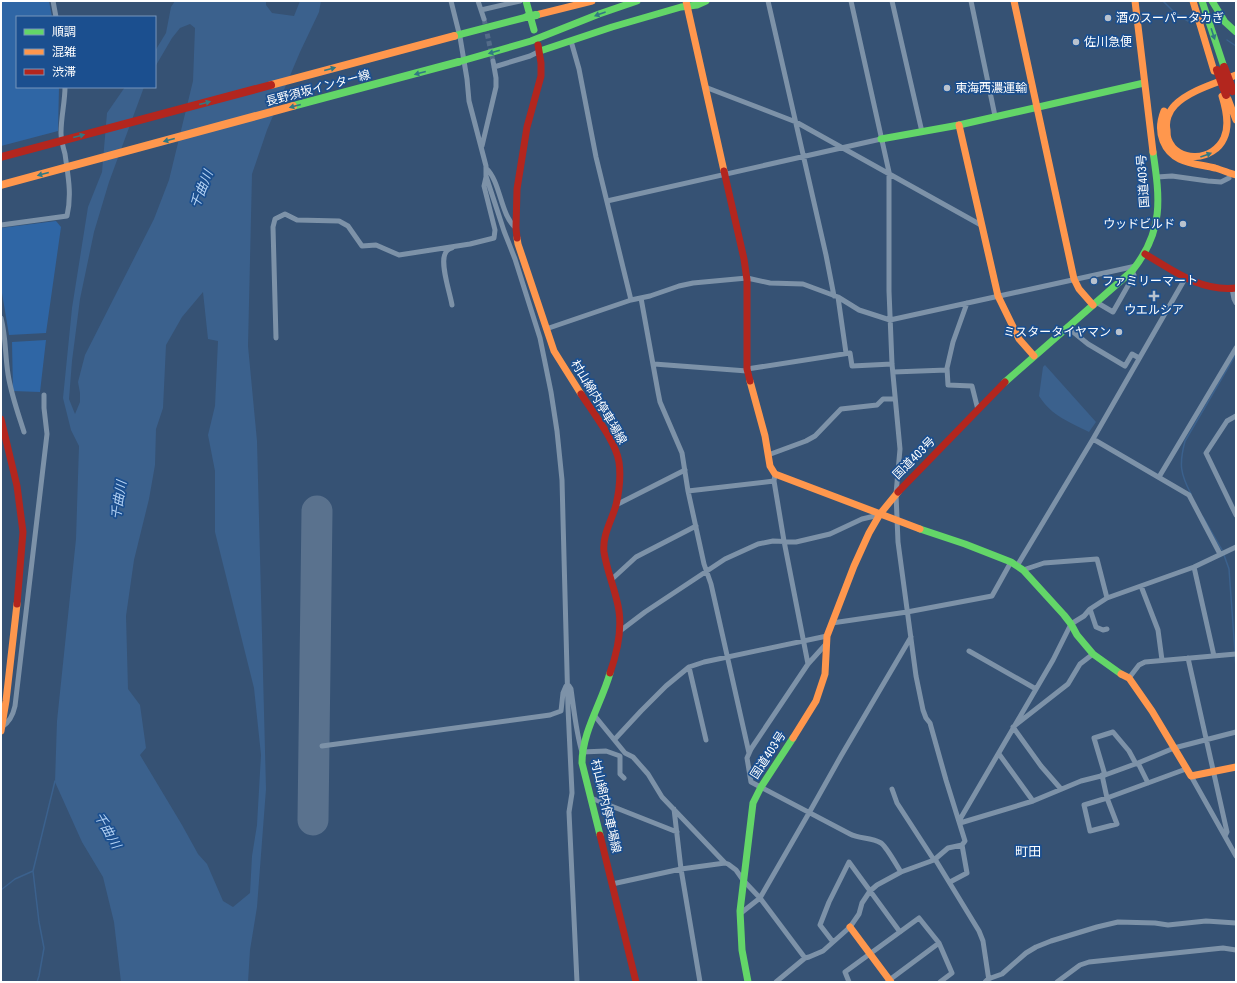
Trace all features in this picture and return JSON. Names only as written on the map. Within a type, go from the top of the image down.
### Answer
[{"type":"main road","points":[[526,1],[534,30]]},
{"type":"main road","name":"長野須坂インター線","points":[[1,157],[457,35],[592,1]]},
{"type":"main road","name":"長野須坂インター線","points":[[1,185],[531,41],[599,14],[637,1]]},
{"type":"main road","points":[[539,48],[571,41],[612,27],[681,7],[686,4],[706,1]]},
{"type":"main road","points":[[1014,1],[1074,279],[1078,289],[1095,304]]},
{"type":"main road","name":"国道403号","points":[[748,982],[742,950],[740,913],[753,803],[816,701],[825,674],[827,640],[832,623],[854,566],[869,533],[880,514],[896,494],[1007,380],[1121,282],[1145,254],[1157,217],[1157,177],[1144,83],[1143,58],[1135,1]]},
{"type":"main road","points":[[1194,1],[1229,95],[1236,120]]},
{"type":"main road","points":[[1202,1],[1219,70],[1229,95],[1226,108],[1227,124],[1224,139],[1212,153],[1200,158],[1187,156],[1176,150],[1169,140],[1166,128],[1172,109],[1177,103],[1189,95],[1236,75]]},
{"type":"main road","points":[[1212,1],[1221,18],[1236,32]]},
{"type":"main road","points":[[686,4],[744,259],[747,278],[747,370],[765,436],[770,466],[774,477],[965,544],[1017,566],[1071,624],[1077,635],[1093,654],[1128,678],[1152,711],[1189,773],[1213,772],[1236,767]]},
{"type":"main road","name":"村山綿内停車場線","points":[[539,48],[541,76],[527,127],[517,189],[516,228],[518,244],[554,351],[601,424],[615,449],[619,461],[620,473],[616,505],[605,537],[604,551],[619,610],[620,631],[617,650],[608,681],[594,715],[582,752],[582,763],[636,982]]},
{"type":"main road","points":[[1234,173],[1187,163],[1174,157],[1163,142],[1160,123],[1164,111],[1172,100],[1178,95],[1236,69]]},
{"type":"main road","points":[[881,139],[959,125],[1144,83]]},
{"type":"main road","points":[[959,125],[998,296],[1019,339],[1034,356]]},
{"type":"main road","points":[[1145,254],[1186,277],[1208,287],[1222,290],[1234,288]]},
{"type":"main road","points":[[1,419],[17,486],[23,532],[18,597],[1,729]]},
{"type":"main road","points":[[850,927],[889,981]]},
{"type":"street","points":[[53,1],[56,16]]},
{"type":"street","points":[[276,338],[273,227],[275,219],[285,214],[297,220],[339,221],[348,226],[362,246],[376,245],[399,255],[470,244],[494,238],[495,230],[484,186],[486,168],[469,101],[467,78],[461,61],[451,1]]},
{"type":"street","points":[[481,10],[520,1]]},
{"type":"street","points":[[768,1],[836,296],[846,353]]},
{"type":"street","points":[[776,982],[805,958],[823,951],[850,927],[859,914],[862,903],[877,885],[901,872],[934,859],[948,848],[965,843],[930,723],[923,710],[916,676],[907,612],[898,542],[896,494],[900,449],[892,364],[890,320],[888,172],[851,1]]},
{"type":"street","points":[[892,1],[922,132]]},
{"type":"street","points":[[971,1],[995,116]]},
{"type":"street","points":[[479,2],[484,19]]},
{"type":"street","points":[[571,41],[579,69],[596,157],[631,300]]},
{"type":"street","points":[[494,67],[530,56],[539,48]]},
{"type":"street","points":[[481,147],[496,87],[493,61]]},
{"type":"street","points":[[705,87],[796,122],[981,225]]},
{"type":"street","points":[[1,225],[67,216],[70,202],[68,177],[61,134],[65,88]]},
{"type":"street","points":[[607,201],[881,139]]},
{"type":"street","points":[[486,168],[491,173],[511,224],[516,228]]},
{"type":"street","points":[[1157,177],[1172,176],[1221,182],[1234,173]]},
{"type":"street","points":[[486,176],[540,338],[555,418],[562,480],[562,519],[572,793],[569,812],[573,871],[577,982]]},
{"type":"street","points":[[452,305],[445,276],[444,254],[447,250],[454,246]]},
{"type":"street","points":[[546,329],[631,300],[693,283],[747,278],[770,283],[803,284],[836,296],[859,310],[890,320],[1074,279],[1134,268],[1134,275],[1113,312],[1095,304]]},
{"type":"street","points":[[832,623],[907,612],[992,596],[1017,566],[1093,439],[1186,277]]},
{"type":"street","points":[[1234,288],[1234,299],[1236,302]]},
{"type":"street","points":[[641,298],[660,402],[682,453],[688,492],[706,571],[711,584],[749,753]]},
{"type":"street","points":[[967,303],[953,342],[947,370],[948,385],[972,386],[978,410]]},
{"type":"street","points":[[1,318],[10,387],[24,432]]},
{"type":"street","points":[[1067,327],[1088,344],[1125,366],[1132,354],[1139,358]]},
{"type":"street","points":[[1159,477],[1236,348]]},
{"type":"street","points":[[654,364],[747,370],[850,353],[852,366],[892,364]]},
{"type":"street","points":[[893,372],[947,370]]},
{"type":"street","points":[[1,729],[12,717],[15,706],[47,434],[44,395]]},
{"type":"street","points":[[768,455],[806,441],[815,436],[841,409],[877,405],[883,399],[895,399]]},
{"type":"street","points":[[1236,416],[1227,421],[1206,453],[1236,515]]},
{"type":"street","points":[[1093,439],[1189,495],[1220,554]]},
{"type":"street","points":[[616,505],[685,470]]},
{"type":"street","points":[[688,492],[774,477],[784,541],[808,664]]},
{"type":"street","points":[[620,631],[645,612],[725,559],[758,544],[774,541],[796,542],[830,534],[862,518],[880,514]]},
{"type":"street","points":[[611,580],[636,557],[696,526]]},
{"type":"street","points":[[960,822],[1013,727],[1053,660],[1071,624],[1107,598],[1194,567],[1236,547]]},
{"type":"street","points":[[1017,566],[1097,559],[1107,598]]},
{"type":"street","points":[[1194,567],[1214,656]]},
{"type":"street","points":[[1141,586],[1158,630],[1162,660]]},
{"type":"street","points":[[1090,609],[1096,627],[1103,630],[1108,629]]},
{"type":"street","points":[[740,913],[760,898],[841,756],[911,638]]},
{"type":"street","points":[[614,739],[666,686],[689,667],[704,662],[804,641],[827,640]]},
{"type":"street","points":[[827,640],[808,664],[749,753],[747,758],[751,782],[858,838],[866,838],[882,843],[901,872]]},
{"type":"street","points":[[969,651],[1036,689]]},
{"type":"street","points":[[1013,727],[1068,684],[1080,664],[1093,654]]},
{"type":"street","points":[[1128,678],[1142,663],[1236,654]]},
{"type":"street","points":[[1188,658],[1226,832],[1225,836]]},
{"type":"street","points":[[689,667],[706,740]]},
{"type":"street","points":[[322,746],[550,715],[561,711],[563,693],[568,684]]},
{"type":"street","points":[[568,684],[571,689],[576,717],[577,736],[582,752],[606,752],[620,756],[620,774],[624,778]]},
{"type":"street","points":[[594,715],[625,753],[632,757],[648,774],[662,797],[725,863],[736,870],[760,898],[805,958]]},
{"type":"street","points":[[1013,727],[1041,766],[1061,789]]},
{"type":"street","points":[[1148,783],[1129,752],[1113,732],[1094,738],[1108,798],[1117,824],[1090,831],[1084,805],[1108,798],[1148,783],[1189,773],[1236,856]]},
{"type":"street","points":[[960,822],[1033,801],[1081,781],[1137,764],[1174,748],[1236,732]]},
{"type":"street","points":[[999,754],[1033,801]]},
{"type":"street","points":[[892,788],[897,803],[950,882],[979,931],[983,941],[987,981],[1002,974],[1022,956],[1036,947],[1051,941],[1118,922],[1155,923],[1168,926],[1206,921],[1236,923]]},
{"type":"street","points":[[591,798],[677,832]]},
{"type":"street","points":[[674,809],[681,869],[700,982]]},
{"type":"street","points":[[950,882],[967,873],[962,845]]},
{"type":"street","points":[[833,942],[820,925],[829,902],[849,862],[900,932]]},
{"type":"street","points":[[612,884],[681,869],[725,863]]},
{"type":"street","points":[[850,982],[845,972],[919,918],[939,943],[952,973],[940,982]]},
{"type":"street","points":[[889,981],[939,943]]},
{"type":"street","points":[[1057,982],[1080,965],[1089,962],[1223,948],[1236,950]]},
{"type":"shaded area","points":[[1,1],[49,1],[52,16],[16,16],[16,88],[59,88],[58,131],[1,146]]},
{"type":"shaded area","points":[[56,221],[61,227],[46,333],[9,335],[1,287],[1,228]]},
{"type":"shaded area","points":[[46,340],[40,392],[13,391],[12,342]]},
{"type":"water","name":"千曲川","points":[[175,1],[266,1],[266,5],[272,13],[294,16],[300,1],[321,1],[319,12],[300,52],[267,130],[252,174],[248,346],[257,441],[266,789],[257,907],[250,950],[248,982],[121,982],[114,922],[103,877],[82,842],[55,782],[57,721],[76,539],[79,446],[71,430],[63,398],[72,308],[88,207],[102,172],[107,113],[124,88],[144,88],[109,182],[94,232],[80,299],[72,361],[69,399],[75,414],[80,402],[78,382],[85,355],[154,219],[169,180],[193,81],[195,28],[190,24],[180,28],[172,38],[156,65],[156,49],[166,33],[171,7]],"holes":[[[203,292],[208,339],[218,341],[215,406],[208,435],[215,471],[215,532],[254,688],[261,755],[257,825],[252,856],[250,893],[233,907],[223,901],[207,864],[198,854],[140,755],[146,748],[140,705],[128,689],[126,616],[134,560],[149,499],[155,465],[156,429],[163,408],[166,345],[182,317]]]},
{"type":"water","points":[[1045,365],[1096,422],[1089,432],[1055,414],[1039,396],[1043,367]]},
{"type":"waterway","points":[[1163,1],[1175,13],[1188,21]]},
{"type":"waterway","points":[[1227,40],[1236,46]]},
{"type":"waterway","points":[[1191,494],[1183,474],[1181,462],[1185,441],[1236,354]]},
{"type":"waterway","points":[[1203,517],[1222,550]]},
{"type":"waterway","points":[[1224,555],[1229,569],[1235,652]]},
{"type":"waterway","points":[[1235,657],[1236,667]]},
{"type":"waterway","points":[[1,890],[15,879],[33,871],[55,781]]},
{"type":"waterway","points":[[33,871],[39,922],[44,948],[37,982]]},
{"type":"runway","points":[[313,820],[317,511]]},
{"type":"tunnel","points":[[484,19],[493,61]]},
{"type":"traffic: fast","points":[[526,1],[534,30]]},
{"type":"traffic: fast","points":[[458,62],[531,41],[599,14],[637,1]]},
{"type":"traffic: fast","points":[[540,51],[612,27],[681,7],[697,5],[706,1]]},
{"type":"traffic: fast","points":[[1202,1],[1224,67]]},
{"type":"traffic: fast","points":[[1212,1],[1225,22],[1236,32]]},
{"type":"traffic: fast","points":[[527,17],[536,15]]},
{"type":"traffic: fast","points":[[454,36],[527,17]]},
{"type":"traffic: fast","points":[[293,106],[458,62]]},
{"type":"traffic: fast","points":[[881,139],[959,125],[1144,83]]},
{"type":"traffic: fast","points":[[1005,382],[1132,271],[1142,256],[1150,242],[1155,228],[1157,214],[1158,200],[1153,152]]},
{"type":"traffic: fast","points":[[920,529],[965,544],[1011,562],[1023,570],[1064,615],[1077,635],[1093,654],[1121,674]]},
{"type":"traffic: fast","points":[[600,835],[582,763],[585,740],[610,673]]},
{"type":"traffic: fast","points":[[748,982],[742,950],[740,911],[753,803],[761,787],[793,738]]},
{"type":"traffic: slow","points":[[536,15],[592,1]]},
{"type":"traffic: slow","points":[[686,1],[724,171]]},
{"type":"traffic: slow","points":[[1014,1],[1074,279],[1079,289],[1093,305]]},
{"type":"traffic: slow","points":[[1135,1],[1153,152]]},
{"type":"traffic: slow","points":[[1193,1],[1214,71]]},
{"type":"traffic: slow","points":[[271,85],[454,36]]},
{"type":"traffic: slow","points":[[1222,96],[1226,112],[1227,128],[1224,138],[1219,146],[1204,155],[1187,156],[1179,153],[1173,147],[1167,136],[1168,116],[1173,107],[1188,95],[1236,75]]},
{"type":"traffic: slow","points":[[1228,99],[1236,120]]},
{"type":"traffic: slow","points":[[1,185],[293,106]]},
{"type":"traffic: slow","points":[[1164,111],[1161,122],[1161,134],[1167,149],[1172,154],[1185,161],[1236,175]]},
{"type":"traffic: slow","points":[[959,125],[998,296],[1019,339],[1034,356]]},
{"type":"traffic: slow","points":[[517,238],[554,351],[581,394]]},
{"type":"traffic: slow","points":[[750,381],[765,436],[770,466],[775,474],[920,529]]},
{"type":"traffic: slow","points":[[793,738],[816,701],[825,674],[827,636],[854,566],[869,533],[880,514],[898,492]]},
{"type":"traffic: slow","points":[[1,731],[6,701],[17,604]]},
{"type":"traffic: slow","points":[[1121,674],[1129,678],[1152,711],[1191,776],[1236,767]]},
{"type":"traffic: slow","points":[[850,927],[891,982]]},
{"type":"traffic: jam","points":[[517,238],[517,189],[527,127],[541,76],[541,63],[538,45]]},
{"type":"traffic: jam","points":[[1224,67],[1233,91]]},
{"type":"traffic: jam","points":[[1217,70],[1226,95]]},
{"type":"traffic: jam","points":[[1,157],[271,85]]},
{"type":"traffic: jam","points":[[724,171],[744,259],[747,280],[747,369],[750,381]]},
{"type":"traffic: jam","points":[[1145,254],[1188,279],[1211,287],[1236,288]]},
{"type":"traffic: jam","points":[[898,492],[1005,382]]},
{"type":"traffic: jam","points":[[581,394],[609,436],[617,454],[620,467],[617,500],[604,540],[605,559],[618,604],[620,619],[618,642],[610,673]]},
{"type":"traffic: jam","points":[[1,419],[17,486],[23,532],[17,604]]},
{"type":"traffic: jam","points":[[600,835],[636,982]]},
{"type":"place","name":"酒のスーパータカぎ","points":[[1108,18]]},
{"type":"place","name":"佐川急便","points":[[1076,42]]},
{"type":"place","name":"東海西濃運輸","points":[[947,88]]},
{"type":"place","name":"ウッドビルド","points":[[1183,224]]},
{"type":"place","name":"ファミリーマート","points":[[1094,281]]},
{"type":"place","name":"ウエルシア","points":[[1154,296]]},
{"type":"place","name":"ミスタータイヤマン","points":[[1119,332]]},
{"type":"district","name":"町田","points":[[1028,851]]}]
